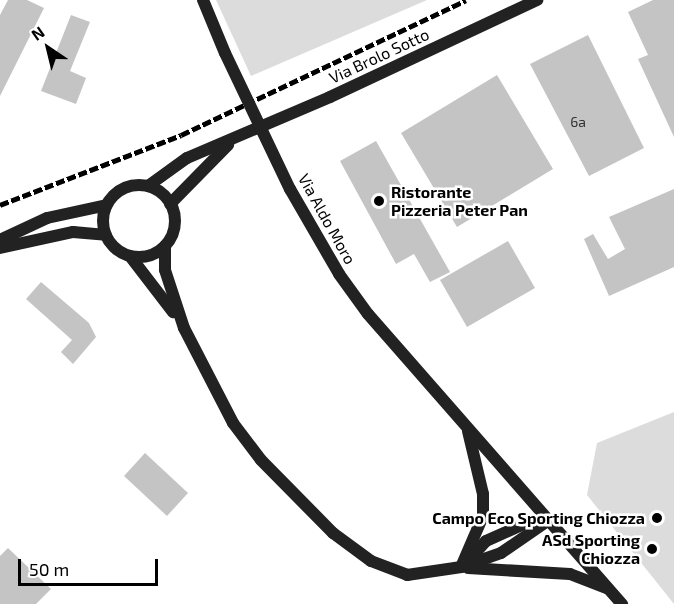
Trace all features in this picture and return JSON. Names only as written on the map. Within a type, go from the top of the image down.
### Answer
[{"type":"main road","name":"Via Aldo Moro","points":[[202,0],[290,189],[339,274],[368,314],[622,604]]},
{"type":"main road","name":"Via Brolo Sotto","points":[[148,186],[187,158],[234,139],[537,0]]},
{"type":"main road","name":"Via Brolo Sotto","points":[[170,204],[234,139]]},
{"type":"main road","points":[[0,240],[47,218],[107,205],[129,186],[148,186],[170,204],[175,221],[165,246],[149,256],[130,256],[116,249],[106,236],[103,225],[107,205]]},
{"type":"main road","points":[[0,248],[42,236],[73,232],[106,236]]},
{"type":"main road","name":"Via Aldo Moro","points":[[165,246],[165,270],[184,328],[233,423],[261,460],[333,533],[371,561],[407,575],[461,567],[570,574],[608,588]]},
{"type":"main road","name":"Via Aldo Moro","points":[[130,256],[184,328]]},
{"type":"main road","name":"Via Aldo Moro","points":[[461,567],[483,516],[483,494],[466,426]]},
{"type":"main road","points":[[461,567],[486,541],[524,524],[549,520]]},
{"type":"shaded area","points":[[216,0],[427,0],[251,76]]},
{"type":"shaded area","name":"ASd Sporting Chiozza","points":[[674,412],[674,604],[587,495],[597,443]]},
{"type":"building","points":[[8,0],[27,0],[44,8],[0,96],[0,15]]},
{"type":"building","points":[[653,0],[674,0],[674,137],[638,59],[648,55],[628,12]]},
{"type":"building","points":[[71,15],[90,22],[70,71],[86,78],[76,104],[41,91]]},
{"type":"building","points":[[588,35],[644,148],[589,176],[530,64]]},
{"type":"building","points":[[497,75],[553,169],[457,227],[401,133]]},
{"type":"building","points":[[376,141],[450,272],[430,282],[414,254],[396,264],[340,161]]},
{"type":"building","points":[[674,189],[674,267],[609,296],[584,239],[593,234],[608,259],[625,249],[609,217]]},
{"type":"building","points":[[508,241],[535,288],[467,327],[440,280]]},
{"type":"building","points":[[41,282],[89,323],[96,337],[73,364],[61,352],[72,340],[26,299]]},
{"type":"building","points":[[145,453],[188,493],[167,516],[124,476]]},
{"type":"building","points":[[8,548],[51,589],[36,604],[0,604],[0,556]]},
{"type":"railway","points":[[0,205],[181,135],[466,0]]},
{"type":"place","name":"Ristorante Pizzeria Peter Pan","points":[[379,201]]},
{"type":"place","name":"Campo Eco Sporting Chiozza","points":[[657,518]]},
{"type":"place","name":"ASd Sporting Chiozza","points":[[652,549]]}]
